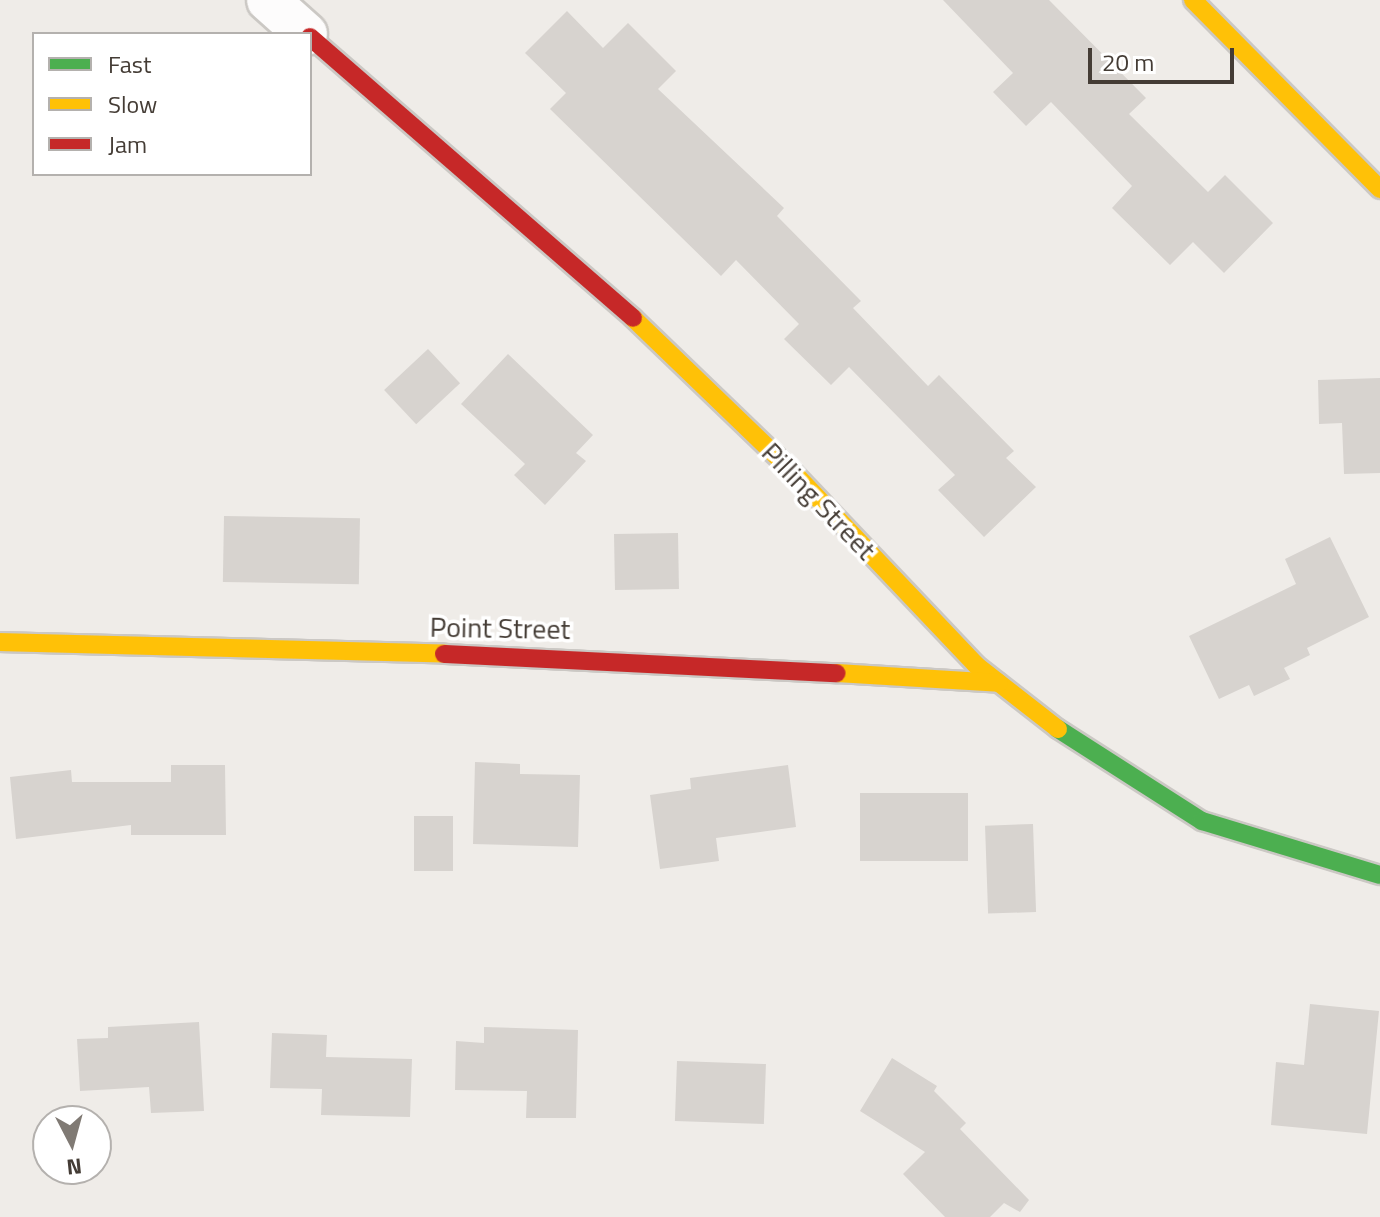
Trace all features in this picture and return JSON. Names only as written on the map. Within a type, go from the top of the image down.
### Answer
[{"type":"street","name":"Pilling Street","points":[[268,0],[304,32]]},
{"type":"street","points":[[1193,0],[1380,189]]},
{"type":"street","name":"Pilling Street","points":[[312,39],[626,311],[793,472],[976,665],[999,683],[1061,731],[1202,821],[1380,875]]},
{"type":"street","name":"Point Street","points":[[0,642],[576,658],[999,683]]},
{"type":"building","points":[[943,0],[1049,0],[1146,98],[1129,114],[1208,192],[1225,175],[1273,223],[1224,273],[1193,242],[1170,265],[1112,208],[1132,186],[1051,102],[1026,126],[993,92],[1013,73]]},
{"type":"building","points":[[567,11],[603,48],[628,23],[676,71],[658,89],[784,208],[777,216],[861,301],[853,308],[928,386],[939,375],[1014,451],[1006,458],[1036,487],[984,537],[938,490],[955,475],[849,367],[831,385],[784,339],[799,324],[736,260],[721,276],[550,109],[566,93],[525,53]]},
{"type":"building","points":[[428,349],[460,383],[416,424],[384,390]]},
{"type":"building","points":[[508,354],[593,435],[576,453],[586,461],[545,505],[514,475],[525,464],[461,404]]},
{"type":"building","points":[[1380,378],[1380,473],[1344,474],[1342,423],[1319,424],[1318,380]]},
{"type":"building","points":[[224,516],[360,518],[359,584],[223,582]]},
{"type":"building","points":[[678,533],[679,589],[615,590],[614,534]]},
{"type":"building","points":[[1330,537],[1369,617],[1307,648],[1310,655],[1284,668],[1290,679],[1254,696],[1249,685],[1219,699],[1189,636],[1296,584],[1285,559]]},
{"type":"building","points":[[475,762],[520,764],[520,774],[580,775],[578,847],[473,844]]},
{"type":"building","points":[[171,765],[225,765],[226,835],[131,835],[131,825],[16,839],[10,777],[71,770],[72,782],[171,782]]},
{"type":"building","points":[[788,765],[796,827],[716,838],[719,861],[660,869],[650,795],[691,789],[690,778]]},
{"type":"building","points":[[860,793],[968,793],[968,861],[860,861]]},
{"type":"building","points":[[414,816],[453,816],[453,871],[414,871]]},
{"type":"building","points":[[1033,824],[1036,912],[988,914],[985,826]]},
{"type":"building","points":[[1310,1004],[1379,1011],[1367,1134],[1271,1125],[1276,1062],[1304,1065]]},
{"type":"building","points":[[199,1022],[204,1111],[151,1113],[149,1087],[80,1091],[77,1039],[108,1038],[108,1027]]},
{"type":"building","points":[[484,1027],[578,1030],[576,1118],[526,1118],[527,1091],[455,1090],[456,1041],[484,1043]]},
{"type":"building","points":[[272,1033],[327,1035],[326,1057],[412,1059],[410,1117],[321,1115],[322,1089],[270,1088]]},
{"type":"building","points":[[892,1058],[937,1086],[934,1091],[966,1123],[960,1129],[1029,1200],[1020,1212],[1004,1203],[990,1217],[945,1217],[903,1174],[925,1152],[860,1111]]},
{"type":"building","points":[[677,1061],[766,1064],[764,1124],[675,1121]]},
{"type":"traffic: fast","points":[[1058,729],[1202,821],[1380,875]]},
{"type":"traffic: slow","points":[[1193,0],[1380,189]]},
{"type":"traffic: slow","points":[[633,318],[793,472],[976,665],[1058,729]]},
{"type":"traffic: slow","points":[[0,642],[444,654]]},
{"type":"traffic: slow","points":[[837,673],[999,683]]},
{"type":"traffic: jam","points":[[312,39],[633,318]]},
{"type":"traffic: jam","points":[[444,654],[837,673]]}]
